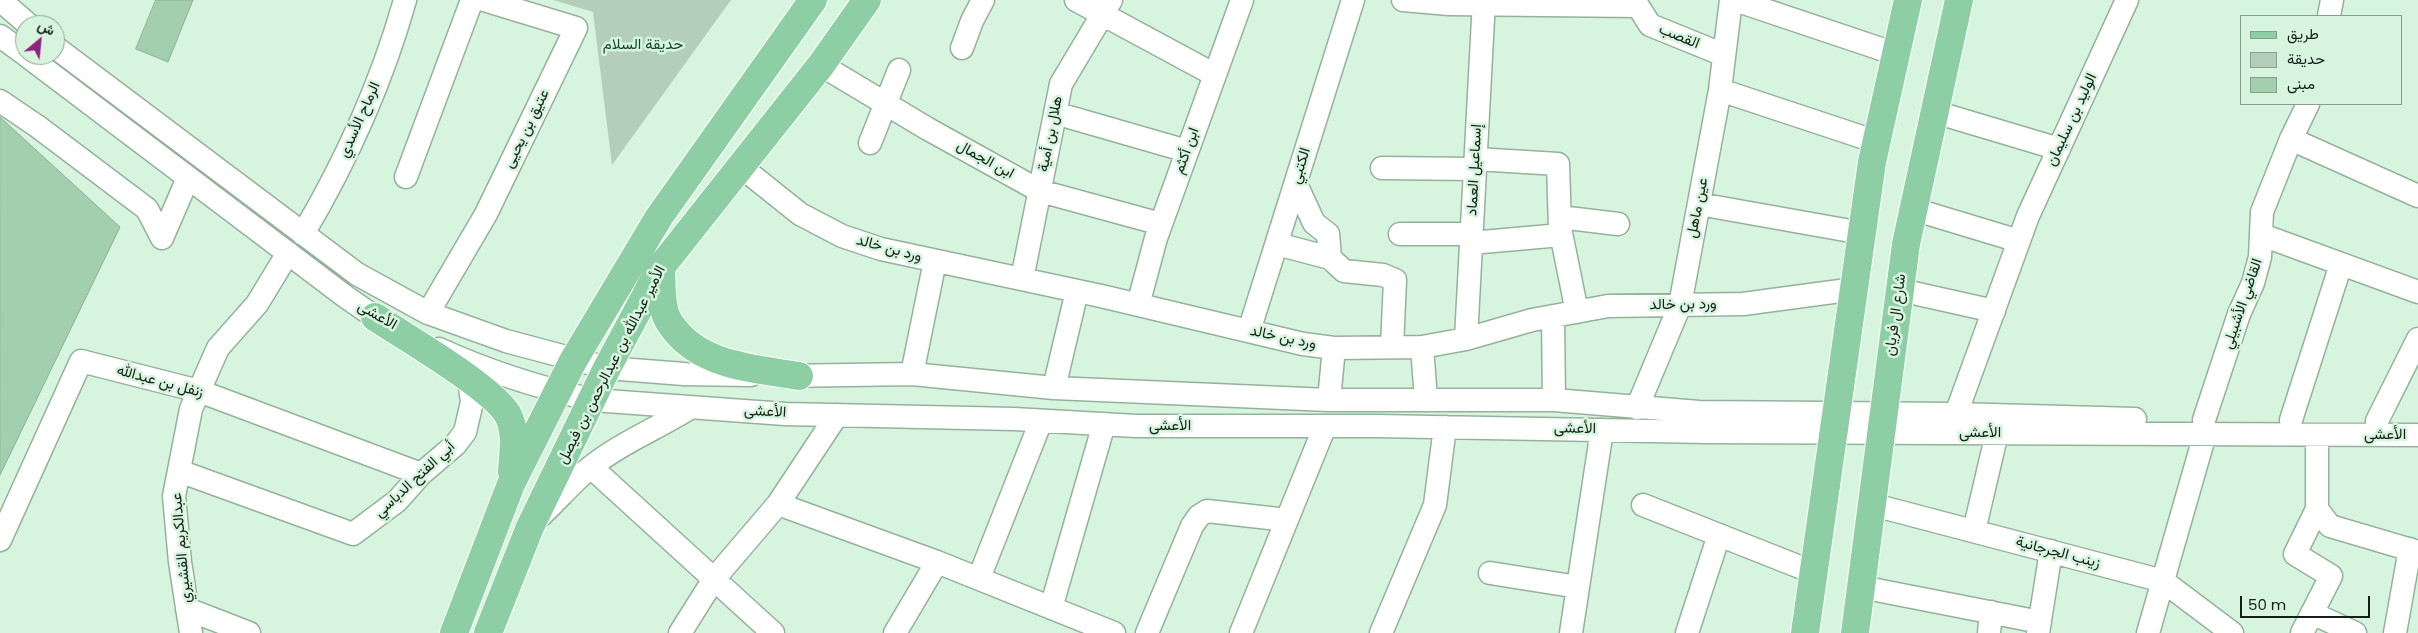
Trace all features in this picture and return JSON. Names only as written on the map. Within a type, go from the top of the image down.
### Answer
[{"type":"main road","name":"الأمير عبدالله بن عبدالرحمن بن فيصل","points":[[454,633],[511,484],[572,361],[659,217],[813,0]]},
{"type":"main road","name":"الأمير عبدالله بن عبدالرحمن بن فيصل","points":[[488,633],[530,527],[607,368],[661,267],[821,65],[867,0]]},
{"type":"main road","points":[[1805,633],[1862,233],[1877,142],[1908,0]]},
{"type":"main road","name":"شارع ال فريان","points":[[1855,633],[1881,423],[1913,209],[1959,0]]},
{"type":"main road","points":[[661,267],[662,294],[667,319],[685,341],[712,358],[734,365],[799,376]]},
{"type":"main road","points":[[375,318],[463,368],[497,401],[508,415],[514,430],[511,484]]},
{"type":"street","points":[[0,0],[17,15]]},
{"type":"street","name":"الرماح الأسدي","points":[[303,234],[331,186],[391,49],[405,0]]},
{"type":"street","points":[[406,177],[472,0]]},
{"type":"street","name":"عتيق بن يحيى","points":[[428,313],[486,214],[576,28],[484,0]]},
{"type":"street","points":[[962,48],[972,20],[983,0]]},
{"type":"street","points":[[1076,0],[1106,7],[1215,76]]},
{"type":"street","name":"ابن أكثم","points":[[1138,304],[1161,224],[1242,0]]},
{"type":"street","name":"الكتبي","points":[[1250,331],[1353,0]]},
{"type":"street","name":"القصب","points":[[1403,0],[1639,3],[1650,25],[1724,54]]},
{"type":"street","name":"عين ماهل","points":[[1637,408],[1680,305],[1720,90],[1731,0]]},
{"type":"street","points":[[1736,0],[1896,54]]},
{"type":"street","name":"الوليد بن سليمان","points":[[1956,414],[2019,240],[2127,0]]},
{"type":"street","points":[[2328,15],[2332,0]]},
{"type":"street","name":"إسماعيل العماد","points":[[1466,339],[1484,2]]},
{"type":"street","name":"هلال بن أمية","points":[[1022,279],[1061,84],[1106,7]]},
{"type":"street","name":"الأعشى","points":[[0,36],[15,47]]},
{"type":"street","name":"الأعشى","points":[[65,55],[357,274],[428,313],[506,341],[572,361],[607,368],[684,374],[799,376],[912,374],[1054,388],[1330,400],[1554,400],[1836,423]]},
{"type":"street","name":"الأعشى","points":[[38,65],[375,318]]},
{"type":"street","name":"ابن الجمال","points":[[821,65],[1040,191],[1161,224]]},
{"type":"street","points":[[870,143],[900,70]]},
{"type":"street","points":[[1720,90],[1877,142]]},
{"type":"street","points":[[0,101],[37,126],[146,209],[162,238],[188,178]]},
{"type":"street","name":"القاضي الأشبيلي","points":[[2148,633],[2205,427],[2239,314],[2253,283],[2260,257],[2262,212],[2291,139],[2308,105]]},
{"type":"street","points":[[1935,112],[2059,149]]},
{"type":"street","points":[[1055,113],[1187,152]]},
{"type":"street","points":[[2291,139],[2418,196]]},
{"type":"street","points":[[1382,168],[1476,164],[1558,164],[1560,226],[1577,312]]},
{"type":"street","name":"ورد بن خالد","points":[[740,166],[800,214],[842,236],[880,249],[1138,304],[1303,344],[1334,348],[1422,347],[1466,339],[1532,320],[1608,306],[1743,304],[1855,289]]},
{"type":"street","points":[[1296,184],[1314,223],[1328,234],[1330,258]]},
{"type":"street","points":[[1699,204],[1862,233]]},
{"type":"street","points":[[1913,209],[2019,240]]},
{"type":"street","points":[[1400,234],[1472,239],[1560,226],[1618,224]]},
{"type":"street","points":[[2262,235],[2418,292]]},
{"type":"street","points":[[1277,244],[1330,258],[1344,271],[1383,275],[1396,280],[1392,347]]},
{"type":"street","name":"عبدالكريم القشيري","points":[[191,633],[174,496],[191,408],[218,348],[257,304],[288,254]]},
{"type":"street","points":[[912,374],[935,261]]},
{"type":"street","points":[[2291,420],[2341,264]]},
{"type":"street","points":[[1900,290],[1994,310]]},
{"type":"street","points":[[1054,388],[1077,291]]},
{"type":"street","points":[[1553,316],[1554,400]]},
{"type":"street","points":[[2377,421],[2418,339]]},
{"type":"street","points":[[1422,347],[1426,399]]},
{"type":"street","points":[[1330,400],[1334,348]]},
{"type":"street","name":"زنفل بن عبدالله","points":[[0,540],[81,361],[198,391],[421,474]]},
{"type":"street","name":"الأعشى","points":[[463,368],[593,400],[690,408],[1136,426],[1445,427],[1602,430],[1881,423],[1997,433],[2205,427],[2291,420],[2418,421]]},
{"type":"street","name":"أبي الفتح الدباسي","points":[[179,471],[353,534],[397,501],[421,474],[455,444],[464,432],[472,402],[463,368]]},
{"type":"street","points":[[530,527],[591,467],[622,446],[656,429],[690,408]]},
{"type":"street","name":"الأعشى","points":[[1881,423],[1956,414],[2317,435],[2418,435]]},
{"type":"street","points":[[680,633],[714,579],[778,504],[838,415]]},
{"type":"street","points":[[978,578],[1041,421]]},
{"type":"street","points":[[1051,608],[1104,424]]},
{"type":"street","points":[[1240,633],[1325,426]]},
{"type":"street","points":[[1381,633],[1435,505],[1445,427]]},
{"type":"street","points":[[1571,633],[1602,430]]},
{"type":"street","points":[[1974,531],[1997,433]]},
{"type":"street","points":[[2302,633],[2331,576],[2295,554],[2317,509],[2317,435]]},
{"type":"street","points":[[591,467],[773,633]]},
{"type":"street","points":[[778,504],[937,562],[1114,633]]},
{"type":"street","name":"زينب الجرجانية","points":[[1870,504],[2163,580],[2232,633]]},
{"type":"street","points":[[1642,506],[1815,573]]},
{"type":"street","points":[[2317,509],[2330,526],[2414,550],[2395,633]]},
{"type":"street","points":[[1147,633],[1192,526],[1199,516],[1208,511],[1287,520]]},
{"type":"street","points":[[1687,633],[1719,535]]},
{"type":"street","points":[[1860,587],[1990,623],[2039,628],[2051,551]]},
{"type":"street","points":[[895,633],[937,562]]},
{"type":"street","points":[[1490,573],[1578,587]]},
{"type":"street","points":[[187,609],[249,633]]},
{"type":"street","points":[[2312,612],[2355,633]]},
{"type":"green space","name":"حديقة السلام","points":[[553,0],[731,0],[612,165],[593,12]]},
{"type":"building","points":[[156,0],[193,0],[168,62],[136,49]]},
{"type":"building","points":[[0,117],[120,227],[0,475]]}]
